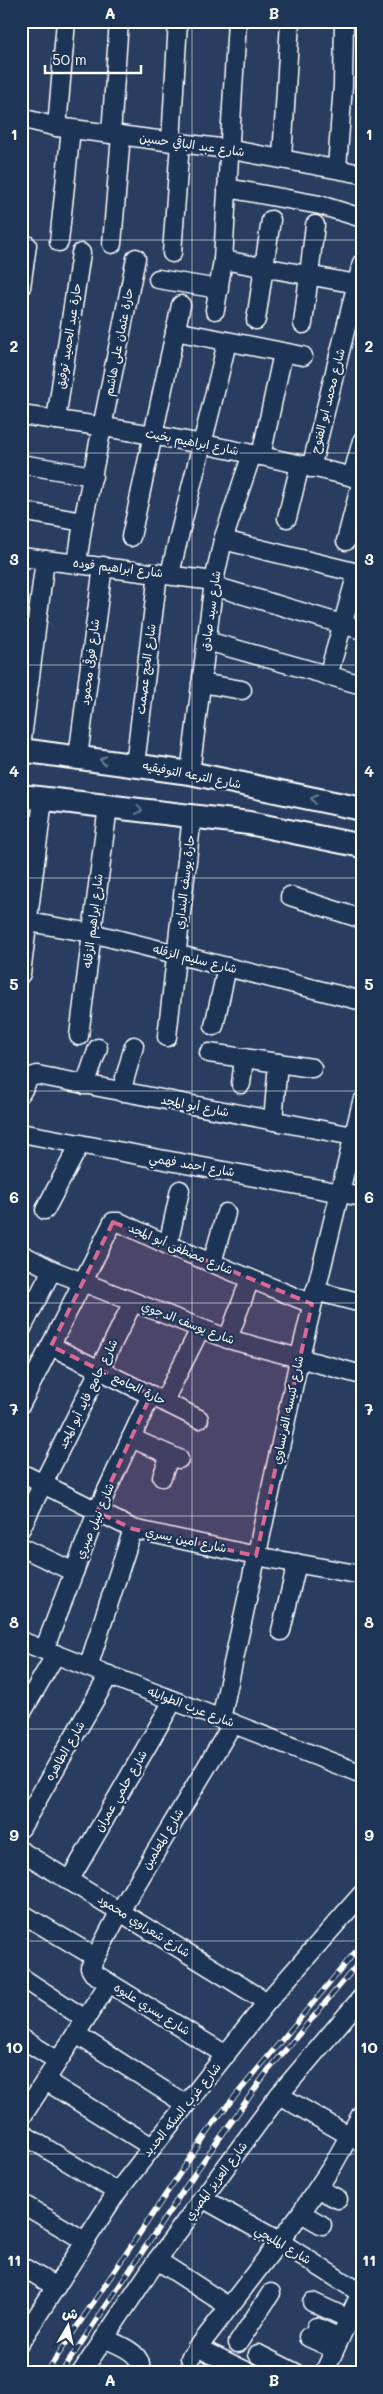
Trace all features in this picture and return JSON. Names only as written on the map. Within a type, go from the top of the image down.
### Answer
[{"type":"main road","name":"شارع الترعه التوفيقيه","points":[[21,748],[190,773],[362,809]]},
{"type":"main road","points":[[250,823],[255,787]]},
{"type":"main road","points":[[21,796],[250,823],[362,846]]},
{"type":"street","points":[[59,242],[66,21]]},
{"type":"street","points":[[112,244],[119,21]]},
{"type":"street","points":[[172,253],[178,21]]},
{"type":"street","points":[[215,310],[223,260],[236,21]]},
{"type":"street","points":[[282,158],[290,21]]},
{"type":"street","points":[[337,168],[343,85],[344,21]]},
{"type":"street","name":"شارع عبد الباقي حسين","points":[[22,124],[228,149],[362,174]]},
{"type":"street","points":[[227,188],[320,205],[362,218]]},
{"type":"street","points":[[256,320],[271,220]]},
{"type":"street","points":[[303,324],[315,225]]},
{"type":"street","points":[[21,287],[27,245]]},
{"type":"street","name":"حارة عبد الحميد توفيق","points":[[56,420],[81,253]]},
{"type":"street","name":"حارة عثمان على هاشم","points":[[77,563],[83,522],[136,258]]},
{"type":"street","points":[[223,260],[356,284]]},
{"type":"street","name":"شارع محمد ابو الفتوح","points":[[287,518],[306,466],[357,306],[356,284],[362,263]]},
{"type":"street","points":[[158,279],[219,289]]},
{"type":"street","points":[[131,537],[181,305]]},
{"type":"street","points":[[175,331],[303,356]]},
{"type":"street","name":"شارع الحج عصمت","points":[[135,764],[164,573],[194,470],[204,444],[227,342]]},
{"type":"street","name":"شارع سيد صادق","points":[[190,773],[214,584],[223,540],[256,455],[284,353]]},
{"type":"street","name":"شارع ابراهيم بخيت","points":[[21,415],[153,434],[359,479]]},
{"type":"street","points":[[346,541],[359,479],[362,441]]},
{"type":"street","points":[[21,464],[93,476]]},
{"type":"street","points":[[21,511],[83,522]]},
{"type":"street","points":[[223,540],[359,573],[328,676]]},
{"type":"street","name":"شارع ابراهيم فوده","points":[[21,557],[164,573],[214,584],[362,630]]},
{"type":"street","points":[[21,748],[45,560]]},
{"type":"street","name":"شارع فوقى محمود","points":[[78,757],[102,566]]},
{"type":"street","points":[[207,641],[362,685]]},
{"type":"street","points":[[201,683],[242,690]]},
{"type":"street","points":[[21,974],[43,799]]},
{"type":"street","name":"شارع ابراهيم الزقله","points":[[79,1036],[108,806]]},
{"type":"street","name":"حارة يوسف البنداري","points":[[167,1037],[192,816]]},
{"type":"street","points":[[290,896],[362,919]]},
{"type":"street","name":"شارع سليم الزقله","points":[[28,922],[92,933],[362,1001]]},
{"type":"street","points":[[214,1026],[227,967]]},
{"type":"street","points":[[121,1092],[134,1046]]},
{"type":"street","points":[[86,1085],[98,1048]]},
{"type":"street","points":[[209,1053],[312,1068]]},
{"type":"street","points":[[241,1084],[244,1058]]},
{"type":"street","points":[[273,1121],[278,1063]]},
{"type":"street","name":"شارع أبو المجد","points":[[21,1093],[29,1078],[37,1075],[353,1136]]},
{"type":"street","name":"شارع كنيسه الفرنساوي","points":[[227,1721],[256,1556],[299,1360],[362,1102]]},
{"type":"street","name":"شارع احمد فهمي","points":[[21,1133],[362,1197]]},
{"type":"street","points":[[45,1210],[80,1144]]},
{"type":"street","points":[[168,1245],[180,1190]]},
{"type":"street","points":[[212,1263],[226,1213]]},
{"type":"street","name":"شارع مصطفى أبو المجد","points":[[83,1282],[112,1222],[119,1222],[168,1245],[250,1278],[314,1298],[362,1302]]},
{"type":"street","name":"شارع يوسف الدجوي","points":[[21,1254],[52,1270],[228,1340],[362,1375]]},
{"type":"street","points":[[21,1330],[52,1270]]},
{"type":"street","points":[[228,1340],[250,1278]]},
{"type":"street","points":[[21,1404],[83,1282]]},
{"type":"street","name":"شارع جامع فايد أبو المجد","points":[[21,1528],[133,1302]]},
{"type":"street","name":"شارع نبيل صبري","points":[[21,1714],[50,1652],[74,1572],[97,1512],[131,1438],[200,1329]]},
{"type":"street","name":"حارة الجامع","points":[[52,1346],[199,1419]]},
{"type":"street","points":[[131,1438],[175,1457],[162,1477]]},
{"type":"street","name":"شارع امين يسري","points":[[21,1473],[132,1529],[256,1556],[362,1575]]},
{"type":"street","points":[[88,1667],[132,1529]]},
{"type":"street","points":[[21,1547],[74,1572]]},
{"type":"street","points":[[281,1631],[296,1563]]},
{"type":"street","name":"شارع عرب الطوايله","points":[[21,1641],[173,1701],[360,1771]]},
{"type":"street","name":"شارع الطاهره","points":[[21,1828],[109,1675]]},
{"type":"street","name":"شارع حلمي عمران","points":[[69,1880],[173,1701]]},
{"type":"street","name":"شارع المعلمين","points":[[95,1957],[227,1721]]},
{"type":"street","name":"شارع شعراوي محمود","points":[[21,1851],[267,2002]]},
{"type":"street","name":"شارع غرب السكه الحديد","points":[[23,2335],[117,2192],[267,2002],[362,1894]]},
{"type":"street","points":[[21,1913],[95,1957]]},
{"type":"street","name":"شارع يسري عليوه","points":[[95,1957],[90,1966],[91,1972],[226,2055]]},
{"type":"street","points":[[21,1977],[85,2019]]},
{"type":"street","points":[[21,2118],[109,1982]]},
{"type":"street","name":"شارع العزيز المصري","points":[[81,2373],[157,2260],[202,2198],[279,2095],[362,1997]]},
{"type":"street","points":[[76,2034],[185,2104]]},
{"type":"street","points":[[21,2038],[58,2061]]},
{"type":"street","points":[[46,2081],[152,2148]]},
{"type":"street","points":[[279,2095],[356,2139]]},
{"type":"street","points":[[250,2373],[194,2352],[356,2139],[362,2113]]},
{"type":"street","points":[[21,2133],[117,2192]]},
{"type":"street","points":[[318,2189],[338,2199]]},
{"type":"street","name":"شارع المليجي","points":[[202,2198],[279,2241],[361,2292]]},
{"type":"street","points":[[21,2203],[85,2241]]},
{"type":"street","points":[[301,2213],[322,2225]]},
{"type":"street","points":[[157,2260],[249,2326]]},
{"type":"street","points":[[21,2266],[56,2287]]},
{"type":"street","points":[[326,2372],[361,2292]]},
{"type":"street","points":[[238,2343],[271,2293]]},
{"type":"street","points":[[312,2302],[349,2319]]},
{"type":"street","points":[[312,2332],[337,2344]]},
{"type":"street","points":[[104,2338],[136,2355],[140,2361],[139,2373]]},
{"type":"street","points":[[258,2354],[296,2373]]},
{"type":"highlighted area","points":[[113,1222],[312,1304],[256,1556],[133,1529],[97,1512],[151,1395],[51,1346]]},
{"type":"railway","points":[[46,2373],[217,2118],[362,1944]]},
{"type":"railway","points":[[61,2373],[197,2170],[267,2072],[362,1959]]}]
